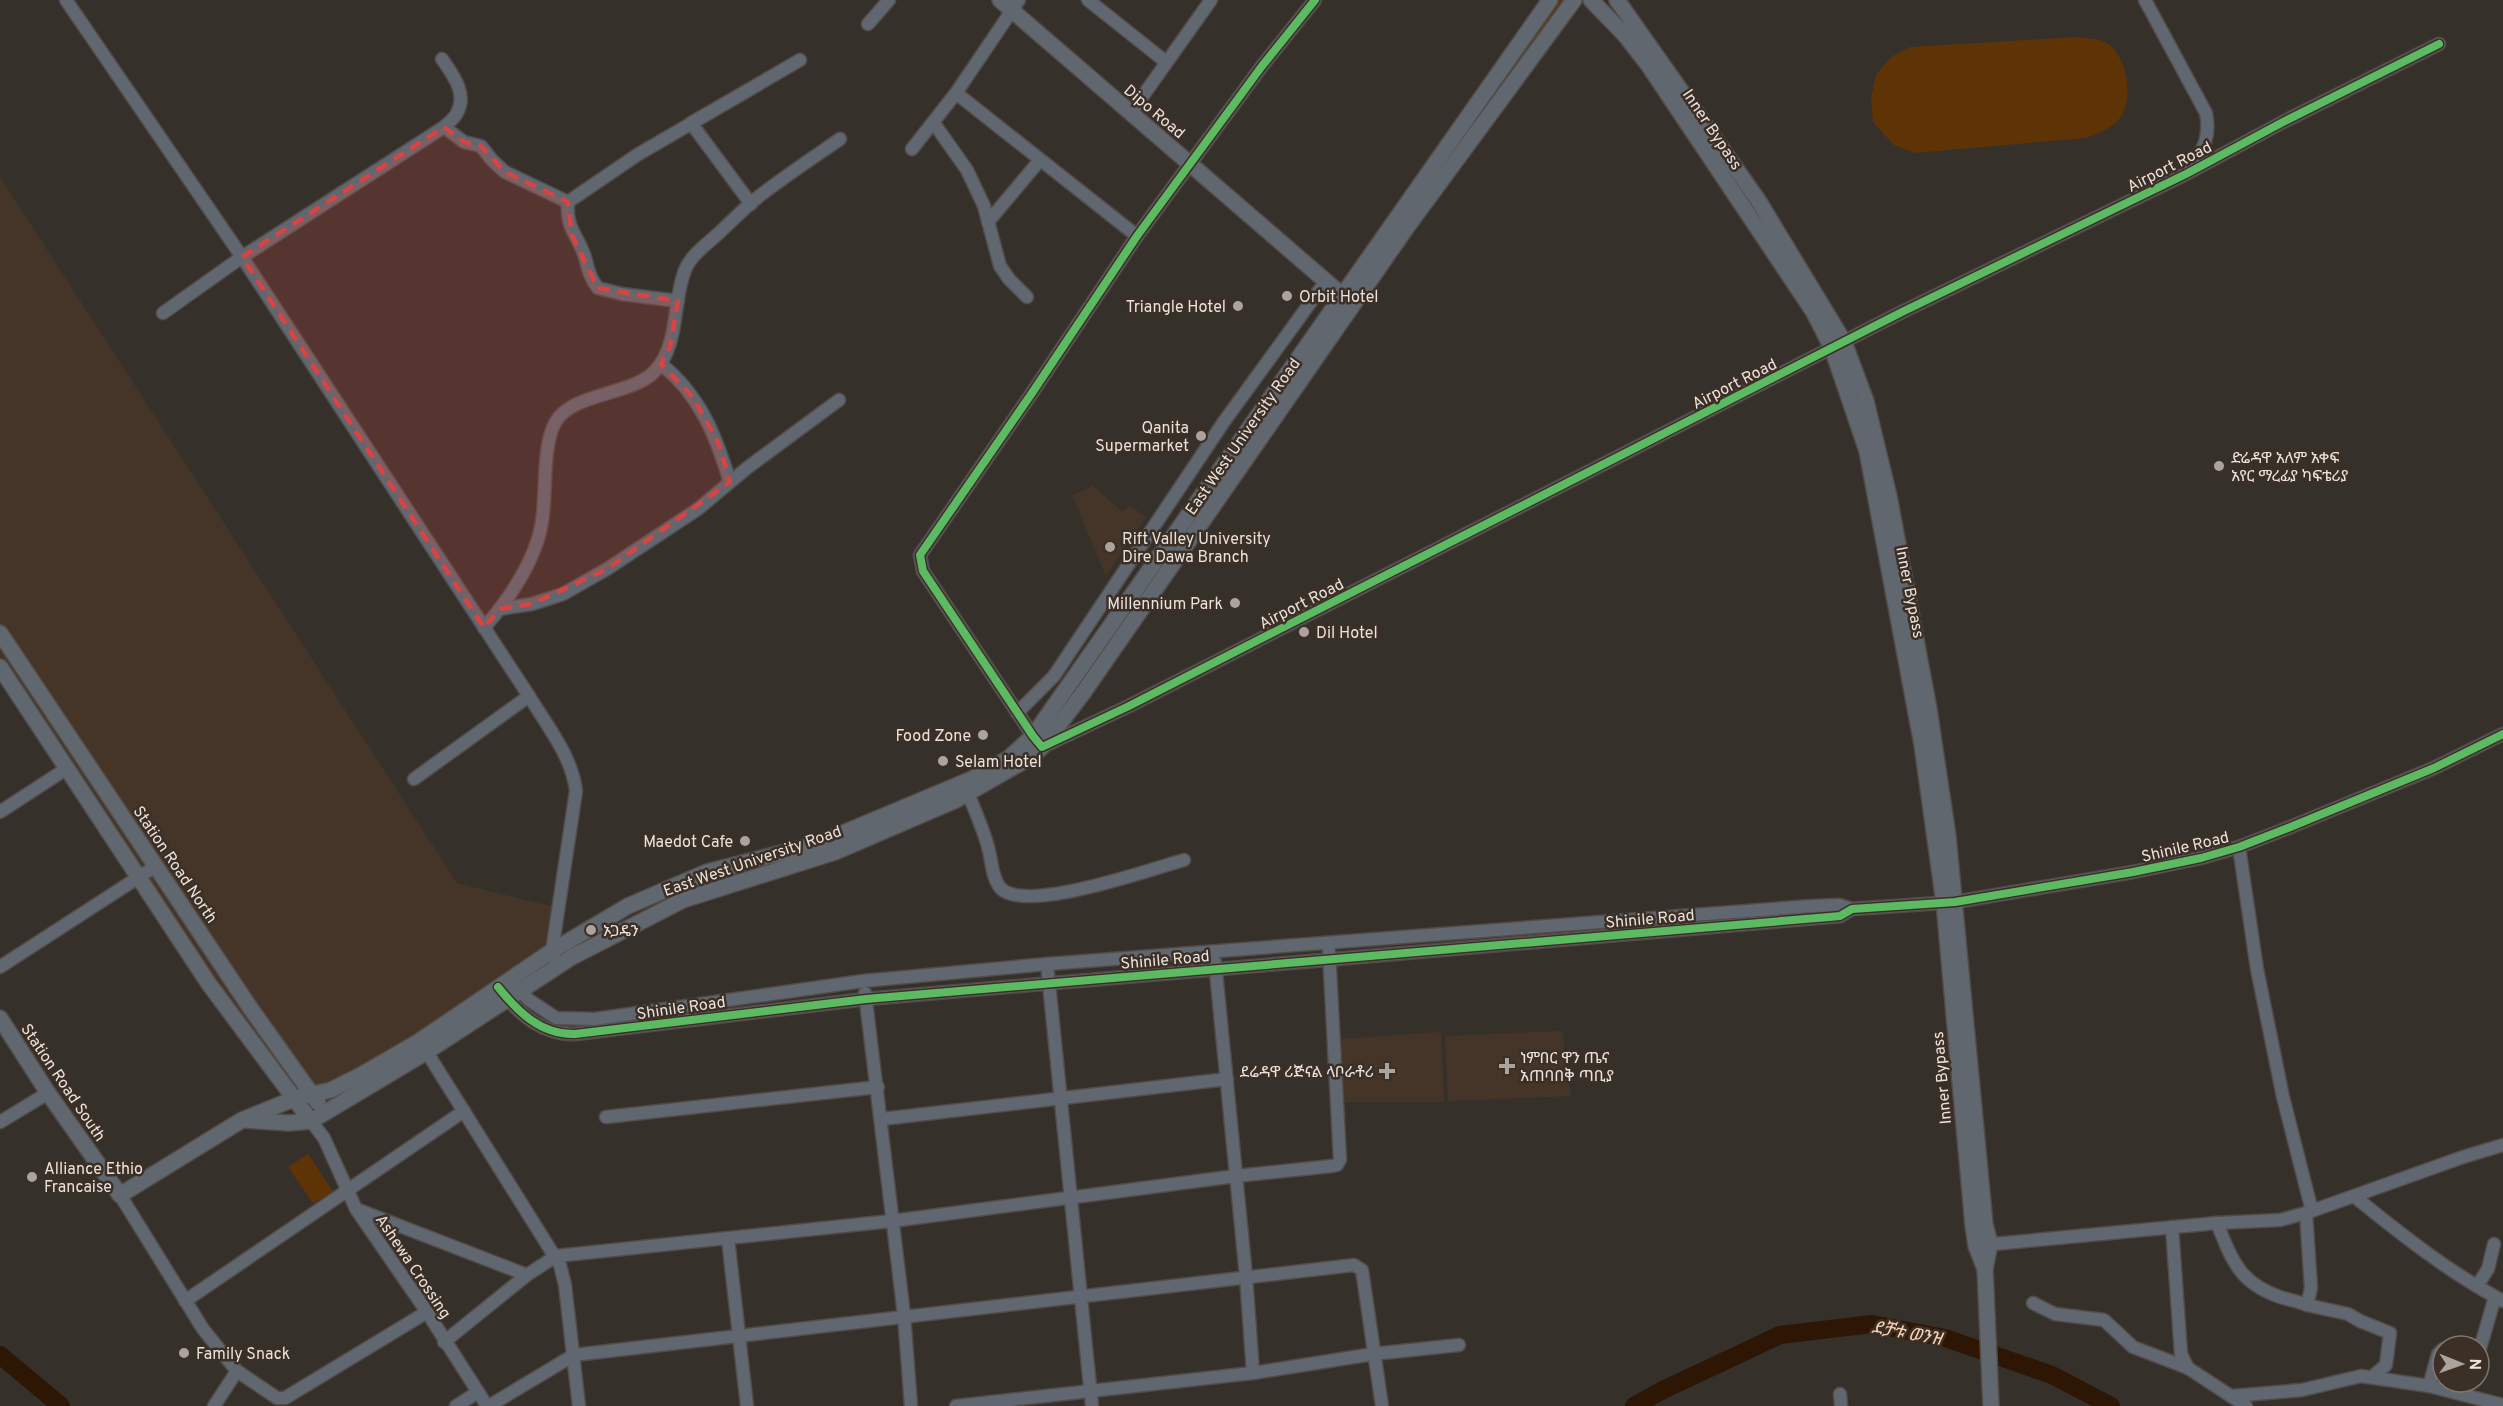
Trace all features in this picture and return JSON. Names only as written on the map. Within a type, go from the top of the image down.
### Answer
[{"type":"main road","name":"Dipo Road","points":[[1000,0],[1016,5],[1130,114],[1348,300]]},
{"type":"main road","name":"East West University Road","points":[[1037,741],[1083,693],[1284,407],[1348,300],[1550,0]]},
{"type":"main road","name":"East West University Road","points":[[509,989],[555,968],[682,900],[814,860],[1032,757],[1037,741],[1270,397],[1414,218],[1574,0]]},
{"type":"main road","name":"Inner Bypass","points":[[1591,0],[1625,35],[1650,66],[1838,345]]},
{"type":"main road","name":"Inner Bypass","points":[[1617,0],[1758,200],[1838,345],[1867,451],[1928,744],[1949,902],[1983,1245],[1991,1406]]},
{"type":"main road","points":[[1270,397],[1284,407]]},
{"type":"main road","name":"Station Road North","points":[[0,633],[251,1009],[314,1096],[317,1118]]},
{"type":"main road","points":[[0,667],[209,984],[296,1098],[317,1118]]},
{"type":"main road","name":"East West University Road","points":[[317,1118],[509,989],[552,951],[628,906],[707,872],[817,844],[966,788]]},
{"type":"main road","points":[[658,893],[665,909]]},
{"type":"main road","name":"Station Road South","points":[[0,1018],[48,1093],[120,1195]]},
{"type":"main road","name":"East West University Road","points":[[120,1195],[242,1120],[296,1098],[314,1096],[423,1047]]},
{"type":"main road","points":[[242,1120],[289,1123],[317,1118]]},
{"type":"street","points":[[868,24],[889,0]]},
{"type":"street","points":[[1088,0],[1166,62]]},
{"type":"street","points":[[1037,741],[923,571],[920,555],[1137,236],[1262,66],[1315,0]]},
{"type":"street","points":[[2145,0],[2206,113],[2209,126],[2206,143],[2186,174]]},
{"type":"street","points":[[67,1],[242,257],[529,696],[569,763],[574,775],[576,791],[552,951],[555,968]]},
{"type":"street","points":[[1130,114],[1208,1]]},
{"type":"street","points":[[912,149],[956,93],[1016,5]]},
{"type":"street","name":"Airport Road","points":[[1037,741],[1129,706],[1838,345],[2186,174],[2283,122],[2439,44]]},
{"type":"street","points":[[162,313],[242,257],[444,127],[458,112],[460,97],[454,76],[442,59]]},
{"type":"street","points":[[568,202],[637,155],[691,123],[800,60],[769,79],[691,123]]},
{"type":"street","points":[[956,93],[1137,236]]},
{"type":"street","points":[[933,122],[967,170],[984,206],[1000,266],[1027,297]]},
{"type":"street","points":[[691,123],[751,204]]},
{"type":"street","points":[[444,127],[464,142],[481,146],[505,172],[568,202]]},
{"type":"street","points":[[484,628],[519,582],[540,529],[546,471],[555,422],[561,415],[587,400],[642,381],[652,374],[661,364],[670,347],[686,267],[696,254],[751,204],[840,139]]},
{"type":"street","points":[[988,222],[1040,160]]},
{"type":"street","points":[[568,202],[568,221],[572,235],[584,254],[588,271],[598,288],[615,293],[678,301]]},
{"type":"street","points":[[1017,713],[1054,675],[1223,423],[1326,281]]},
{"type":"street","points":[[661,364],[680,379],[693,398],[718,442],[730,482]]},
{"type":"street","points":[[500,609],[532,604],[563,594],[607,570],[698,509],[839,400]]},
{"type":"street","points":[[414,779],[529,696]]},
{"type":"street","name":"Shinile Road","points":[[509,989],[556,1018],[595,1018],[863,981],[1047,964],[1839,904],[1852,909],[1949,902],[2176,865],[2239,847],[2434,768],[2503,734]]},
{"type":"street","points":[[0,812],[66,769]]},
{"type":"street","points":[[966,788],[989,849],[995,879],[1001,890],[1009,894],[1045,896],[1077,891],[1184,860]]},
{"type":"street","points":[[2239,847],[2257,969],[2309,1212],[2311,1288],[2307,1305]]},
{"type":"street","points":[[0,967],[156,866]]},
{"type":"street","name":"Shinile Road","points":[[509,989],[521,1013],[545,1029],[558,1034],[602,1032],[743,1012],[866,999],[1840,916],[1852,909]]},
{"type":"street","points":[[444,1342],[527,1275],[556,1256],[892,1221],[1236,1176],[1332,1166],[1339,1162],[1328,942]]},
{"type":"street","points":[[1213,951],[1246,1276],[1253,1373]]},
{"type":"street","points":[[1047,964],[1069,1198],[1092,1406]]},
{"type":"street","points":[[863,981],[882,1119],[904,1315],[911,1406]]},
{"type":"street","points":[[423,1047],[556,1256],[565,1285],[579,1406]]},
{"type":"street","points":[[882,1119],[1227,1079]]},
{"type":"street","points":[[606,1117],[878,1087]]},
{"type":"street","points":[[0,1122],[48,1093]]},
{"type":"street","points":[[185,1301],[464,1111]]},
{"type":"street","name":"Ashewa Crossing","points":[[317,1118],[356,1209],[488,1406]]},
{"type":"street","points":[[1983,1245],[2217,1223],[2280,1220],[2355,1197],[2463,1156],[2503,1145]]},
{"type":"street","points":[[120,1195],[203,1329],[237,1371],[277,1398],[285,1398],[427,1312]]},
{"type":"street","points":[[2355,1197],[2402,1234],[2499,1299],[2486,1334]]},
{"type":"street","points":[[356,1209],[527,1275]]},
{"type":"street","points":[[2217,1223],[2233,1262],[2246,1279],[2270,1292],[2307,1305],[2348,1314],[2390,1333],[2386,1365],[2373,1377]]},
{"type":"street","points":[[2172,1227],[2180,1347],[2183,1362],[2188,1368]]},
{"type":"street","points":[[728,1239],[747,1406]]},
{"type":"street","points":[[2477,1286],[2488,1269],[2494,1244]]},
{"type":"street","points":[[488,1406],[574,1355],[739,1334],[1354,1265],[1359,1266],[1362,1270],[1382,1406]]},
{"type":"street","points":[[2033,1303],[2055,1314],[2104,1320],[2133,1347],[2188,1368],[2246,1406]]},
{"type":"street","points":[[956,1406],[1253,1373],[1373,1354],[1459,1345]]},
{"type":"street","points":[[2165,1359],[2180,1347]]},
{"type":"street","points":[[214,1406],[237,1371]]},
{"type":"street","points":[[2232,1396],[2277,1394],[2361,1376],[2429,1386],[2503,1405]]},
{"type":"street","points":[[2429,1386],[2431,1379]]},
{"type":"street","points":[[456,1406],[478,1392]]},
{"type":"highlighted area","points":[[444,127],[464,142],[481,146],[505,172],[568,202],[572,235],[598,288],[678,301],[670,347],[661,364],[693,397],[718,442],[730,482],[607,569],[532,604],[500,609],[484,628],[242,257]]},
{"type":"shaded area","points":[[1557,0],[1564,0],[1356,286]]},
{"type":"shaded area","points":[[2077,37],[2102,41],[2112,47],[2123,64],[2126,74],[2127,95],[2123,113],[2112,126],[2096,134],[2085,138],[1915,153],[1894,145],[1873,122],[1871,98],[1876,75],[1891,57],[1910,47]]},
{"type":"shaded area","points":[[0,177],[457,883],[563,909],[557,950],[295,1115],[0,676]]},
{"type":"shaded area","name":"Rift Valley University Dire Dawa Branch","points":[[1093,486],[1123,512],[1129,505],[1146,517],[1106,576],[1072,495]]},
{"type":"shaded area","name":"ነምበር ዋን ጤና አጠባበቅ ጣቢያ","points":[[1562,1031],[1571,1096],[1448,1101],[1445,1036]]},
{"type":"shaded area","name":"ደሬዳዋ ሪጅናል ላቦራቶሪ","points":[[1441,1032],[1444,1102],[1337,1102],[1325,1040]]},
{"type":"shaded area","points":[[308,1154],[333,1192],[313,1203],[288,1167]]},
{"type":"waterway","name":"ደቻቱ ወንዝ","points":[[1634,1406],[1780,1335],[1872,1324],[1945,1338],[2052,1375],[2111,1406]]},
{"type":"waterway","name":"ደቻቱ ወንዝ","points":[[0,1355],[61,1406]]},
{"type":"cycle path","points":[[1315,0],[1262,66],[1137,236],[920,555],[923,571],[1042,747],[1129,706],[1902,312],[2186,174],[2283,122],[2439,44]]},
{"type":"cycle path","points":[[498,987],[531,1020],[551,1031],[575,1034],[866,999],[1829,917],[1840,916],[1852,909],[1955,902],[2133,872],[2201,858],[2239,847],[2434,768],[2503,734]]},
{"type":"place","name":"Orbit Hotel","points":[[1287,296]]},
{"type":"place","name":"Triangle Hotel","points":[[1238,306]]},
{"type":"place","name":"Qanita Supermarket","points":[[1201,436]]},
{"type":"place","name":"ድሬዳዋ አለም አቀፍ አየር ማረፊያ ካፍቴሪያ","points":[[2219,466]]},
{"type":"place","name":"Rift Valley University Dire Dawa Branch","points":[[1110,547]]},
{"type":"place","name":"Millennium Park","points":[[1235,603]]},
{"type":"place","name":"Dil Hotel","points":[[1304,632]]},
{"type":"place","name":"Food Zone","points":[[983,735]]},
{"type":"place","name":"Selam Hotel","points":[[943,761]]},
{"type":"place","name":"Maedot Cafe","points":[[745,841]]},
{"type":"place","name":"ኦጋዴን","points":[[591,930]]},
{"type":"place","name":"ነምበር ዋን ጤና አጠባበቅ ጣቢያ","points":[[1507,1066]]},
{"type":"place","name":"ደሬዳዋ ሪጅናል ላቦራቶሪ","points":[[1387,1071]]},
{"type":"place","name":"Alliance Ethio Francaise","points":[[32,1177]]},
{"type":"place","name":"Family Snack","points":[[184,1353]]}]
